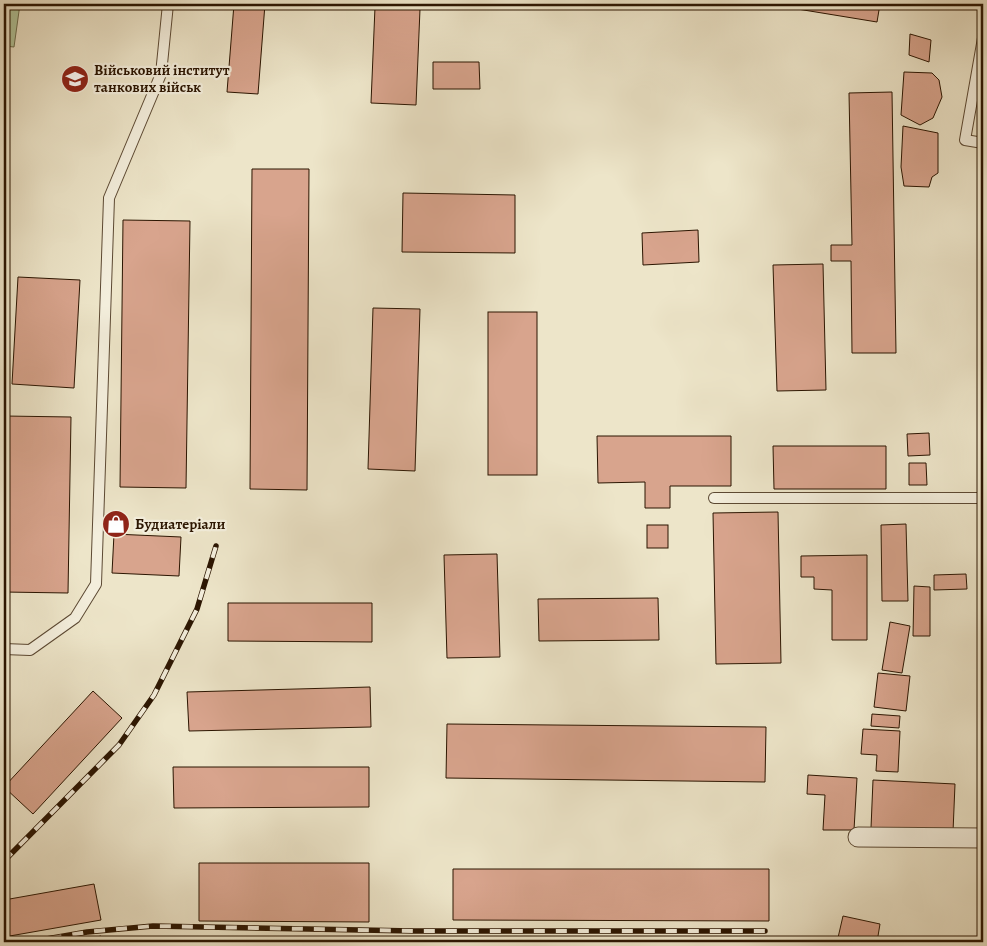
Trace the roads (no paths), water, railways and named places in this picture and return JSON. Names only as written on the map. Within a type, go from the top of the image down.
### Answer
[{"type":"street","points":[[858,837],[983,838]]},
{"type":"lane","points":[[4,649],[30,650],[76,618],[96,584],[109,198],[161,74],[168,4]]},
{"type":"lane","points":[[983,38],[965,140],[983,143]]},
{"type":"lane","points":[[714,498],[983,498]]},
{"type":"railway","points":[[4,861],[119,745],[154,695],[197,609],[216,546]]},
{"type":"railway","points":[[29,942],[87,932],[153,926],[414,931],[765,931]]},
{"type":"place","name":"Військовий інститут танкових військ","points":[[75,79]]},
{"type":"place","name":"Будиатеріали","points":[[116,524]]}]
